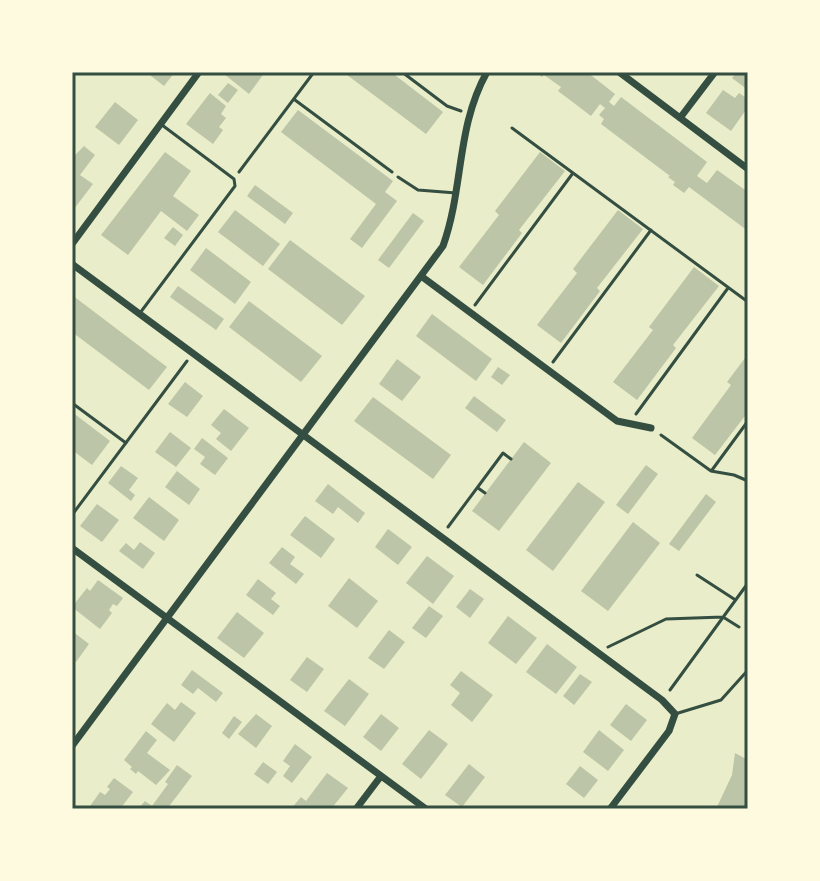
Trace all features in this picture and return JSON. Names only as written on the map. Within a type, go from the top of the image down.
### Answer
[{"type":"street","points":[[72,244],[199,72]]},
{"type":"street","points":[[72,746],[443,246],[453,218],[468,113],[487,72]]},
{"type":"street","points":[[619,72],[748,169]]},
{"type":"street","points":[[680,118],[715,72]]},
{"type":"street","points":[[72,264],[662,700],[675,714],[669,731],[610,809]]},
{"type":"street","points":[[421,276],[617,421],[651,428]]},
{"type":"street","points":[[72,548],[426,809]]},
{"type":"street","points":[[356,809],[381,776]]},
{"type":"lane","points":[[140,313],[235,186],[234,179],[161,124]]},
{"type":"lane","points":[[398,177],[418,190],[456,193]]},
{"type":"lane","points":[[675,714],[721,700],[748,670]]},
{"type":"path","points":[[234,179],[314,72]]},
{"type":"path","points":[[402,72],[447,106],[468,113]]},
{"type":"path","points":[[294,99],[398,177]]},
{"type":"path","points":[[512,128],[748,302]]},
{"type":"path","points":[[470,312],[573,173]]},
{"type":"path","points":[[548,370],[651,230]]},
{"type":"path","points":[[629,423],[728,288]]},
{"type":"path","points":[[72,515],[193,353]]},
{"type":"path","points":[[72,403],[126,443]]},
{"type":"path","points":[[711,471],[748,421]]},
{"type":"path","points":[[651,428],[711,471],[748,481]]},
{"type":"path","points":[[441,536],[503,453],[511,459]]},
{"type":"path","points":[[478,488],[485,493]]},
{"type":"path","points":[[697,575],[736,600]]},
{"type":"path","points":[[662,700],[748,583]]},
{"type":"path","points":[[598,652],[666,619],[723,617],[739,627]]},
{"type":"building","points":[[146,72],[175,72],[164,86]]},
{"type":"building","points":[[265,72],[249,94],[224,74]]},
{"type":"building","points":[[343,72],[391,72],[443,112],[426,134]]},
{"type":"building","points":[[535,72],[587,72],[615,94],[609,102],[614,106],[621,97],[707,162],[697,176],[707,183],[717,170],[748,192],[748,231],[689,187],[684,193],[673,185],[675,182],[670,176],[601,124],[604,119],[599,115],[605,108],[600,104],[591,116],[558,91],[561,87]]},
{"type":"building","points":[[737,72],[748,72],[748,90],[732,78]]},
{"type":"building","points":[[228,83],[238,90],[228,103],[218,95]]},
{"type":"building","points":[[723,90],[735,98],[739,93],[748,99],[748,107],[731,131],[706,113]]},
{"type":"building","points":[[210,93],[226,106],[221,114],[226,118],[219,127],[223,130],[213,144],[186,124]]},
{"type":"building","points":[[115,102],[138,120],[119,145],[95,127]]},
{"type":"building","points":[[298,110],[393,181],[385,192],[397,201],[362,248],[350,239],[376,204],[281,132]]},
{"type":"building","points":[[84,146],[95,155],[80,175],[93,184],[74,209],[72,158]]},
{"type":"building","points":[[165,152],[191,171],[173,196],[199,215],[187,231],[161,211],[128,255],[101,235]]},
{"type":"building","points":[[540,152],[565,171],[519,230],[522,233],[483,285],[459,267],[499,215],[495,211]]},
{"type":"building","points":[[255,185],[293,213],[285,224],[247,196]]},
{"type":"building","points":[[235,210],[280,244],[263,266],[218,232]]},
{"type":"building","points":[[618,210],[643,229],[597,288],[600,291],[561,343],[537,325],[577,273],[573,269]]},
{"type":"building","points":[[413,213],[424,221],[389,268],[378,260]]},
{"type":"building","points":[[173,227],[183,235],[175,246],[164,238]]},
{"type":"building","points":[[290,240],[365,296],[342,325],[268,269]]},
{"type":"building","points":[[206,248],[251,282],[235,304],[190,270]]},
{"type":"building","points":[[694,267],[719,286],[673,345],[676,348],[637,400],[613,382],[653,330],[649,327]]},
{"type":"building","points":[[178,286],[224,319],[216,330],[170,297]]},
{"type":"building","points":[[72,295],[167,367],[149,390],[72,332]]},
{"type":"building","points":[[249,301],[322,356],[301,382],[229,327]]},
{"type":"building","points":[[432,314],[492,359],[476,381],[416,336]]},
{"type":"building","points":[[748,354],[748,412],[715,455],[692,438],[731,385],[727,382]]},
{"type":"building","points":[[397,359],[421,377],[402,401],[379,384]]},
{"type":"building","points":[[498,367],[510,375],[502,385],[491,377]]},
{"type":"building","points":[[185,382],[203,396],[187,417],[168,404]]},
{"type":"building","points":[[474,396],[506,420],[497,432],[465,408]]},
{"type":"building","points":[[373,397],[451,455],[433,479],[354,421]]},
{"type":"building","points":[[224,409],[249,428],[231,451],[216,439],[221,433],[211,425]]},
{"type":"building","points":[[72,412],[110,441],[92,465],[72,450]]},
{"type":"building","points":[[170,432],[191,448],[176,467],[155,452]]},
{"type":"building","points":[[202,438],[228,458],[215,475],[200,464],[205,457],[194,449]]},
{"type":"building","points":[[524,442],[551,463],[499,531],[472,511]]},
{"type":"building","points":[[646,465],[658,474],[628,514],[616,505]]},
{"type":"building","points":[[121,466],[138,478],[129,490],[135,495],[131,501],[108,483]]},
{"type":"building","points":[[177,471],[200,489],[189,505],[165,487]]},
{"type":"building","points":[[578,482],[605,502],[553,571],[526,550]]},
{"type":"building","points":[[328,484],[365,513],[358,523],[338,507],[333,514],[315,501]]},
{"type":"building","points":[[706,494],[716,502],[679,551],[669,544]]},
{"type":"building","points":[[149,497],[179,520],[164,541],[133,518]]},
{"type":"building","points":[[97,504],[119,520],[102,542],[80,526]]},
{"type":"building","points":[[305,516],[335,539],[321,558],[290,535]]},
{"type":"building","points":[[633,522],[660,543],[608,611],[581,591]]},
{"type":"building","points":[[388,529],[412,547],[398,565],[375,547]]},
{"type":"building","points":[[140,542],[155,553],[143,569],[119,551],[126,543],[134,550]]},
{"type":"building","points":[[282,547],[295,557],[290,564],[304,574],[296,584],[269,563]]},
{"type":"building","points":[[427,556],[454,576],[433,604],[406,583]]},
{"type":"building","points":[[349,578],[378,601],[357,628],[328,606]]},
{"type":"building","points":[[258,579],[276,593],[271,599],[280,606],[273,615],[246,595]]},
{"type":"building","points":[[98,580],[123,598],[117,606],[113,604],[109,610],[112,613],[100,629],[72,607]]},
{"type":"building","points":[[470,589],[484,599],[470,618],[456,607]]},
{"type":"building","points":[[429,606],[443,616],[426,638],[412,628]]},
{"type":"building","points":[[237,612],[264,633],[244,658],[217,638]]},
{"type":"building","points":[[508,616],[537,638],[516,664],[488,643]]},
{"type":"building","points":[[389,630],[405,642],[384,669],[368,658]]},
{"type":"building","points":[[72,631],[89,644],[76,662],[72,659]]},
{"type":"building","points":[[547,644],[577,667],[556,694],[526,672]]},
{"type":"building","points":[[307,657],[324,669],[307,692],[290,680]]},
{"type":"building","points":[[192,670],[223,693],[216,702],[198,688],[193,694],[181,685]]},
{"type":"building","points":[[461,671],[493,695],[472,722],[451,705],[460,693],[450,685]]},
{"type":"building","points":[[580,674],[592,682],[574,705],[563,696]]},
{"type":"building","points":[[349,679],[369,694],[345,726],[324,711]]},
{"type":"building","points":[[181,702],[196,713],[174,742],[151,724],[167,703],[175,710]]},
{"type":"building","points":[[626,704],[647,720],[631,741],[610,725]]},
{"type":"building","points":[[256,714],[272,726],[256,748],[238,734]]},
{"type":"building","points":[[381,714],[399,728],[381,751],[363,737]]},
{"type":"building","points":[[234,716],[242,722],[229,739],[222,733]]},
{"type":"building","points":[[429,730],[448,744],[421,779],[402,764]]},
{"type":"building","points":[[599,730],[624,750],[608,771],[583,752]]},
{"type":"building","points":[[146,731],[157,740],[147,753],[170,770],[156,785],[138,771],[136,774],[124,760]]},
{"type":"building","points":[[295,744],[312,757],[292,783],[283,776],[290,766],[283,761]]},
{"type":"building","points":[[735,753],[748,760],[748,809],[716,809],[732,775]]},
{"type":"building","points":[[263,762],[277,772],[268,784],[254,774]]},
{"type":"building","points":[[469,764],[485,777],[462,807],[445,795]]},
{"type":"building","points":[[177,765],[192,776],[167,809],[138,809],[145,801],[152,806]]},
{"type":"building","points":[[580,766],[598,780],[584,798],[566,784]]},
{"type":"building","points":[[327,773],[348,788],[331,809],[291,809],[301,797],[306,801]]},
{"type":"building","points":[[114,778],[133,792],[120,809],[88,809],[100,792],[105,795]]}]
